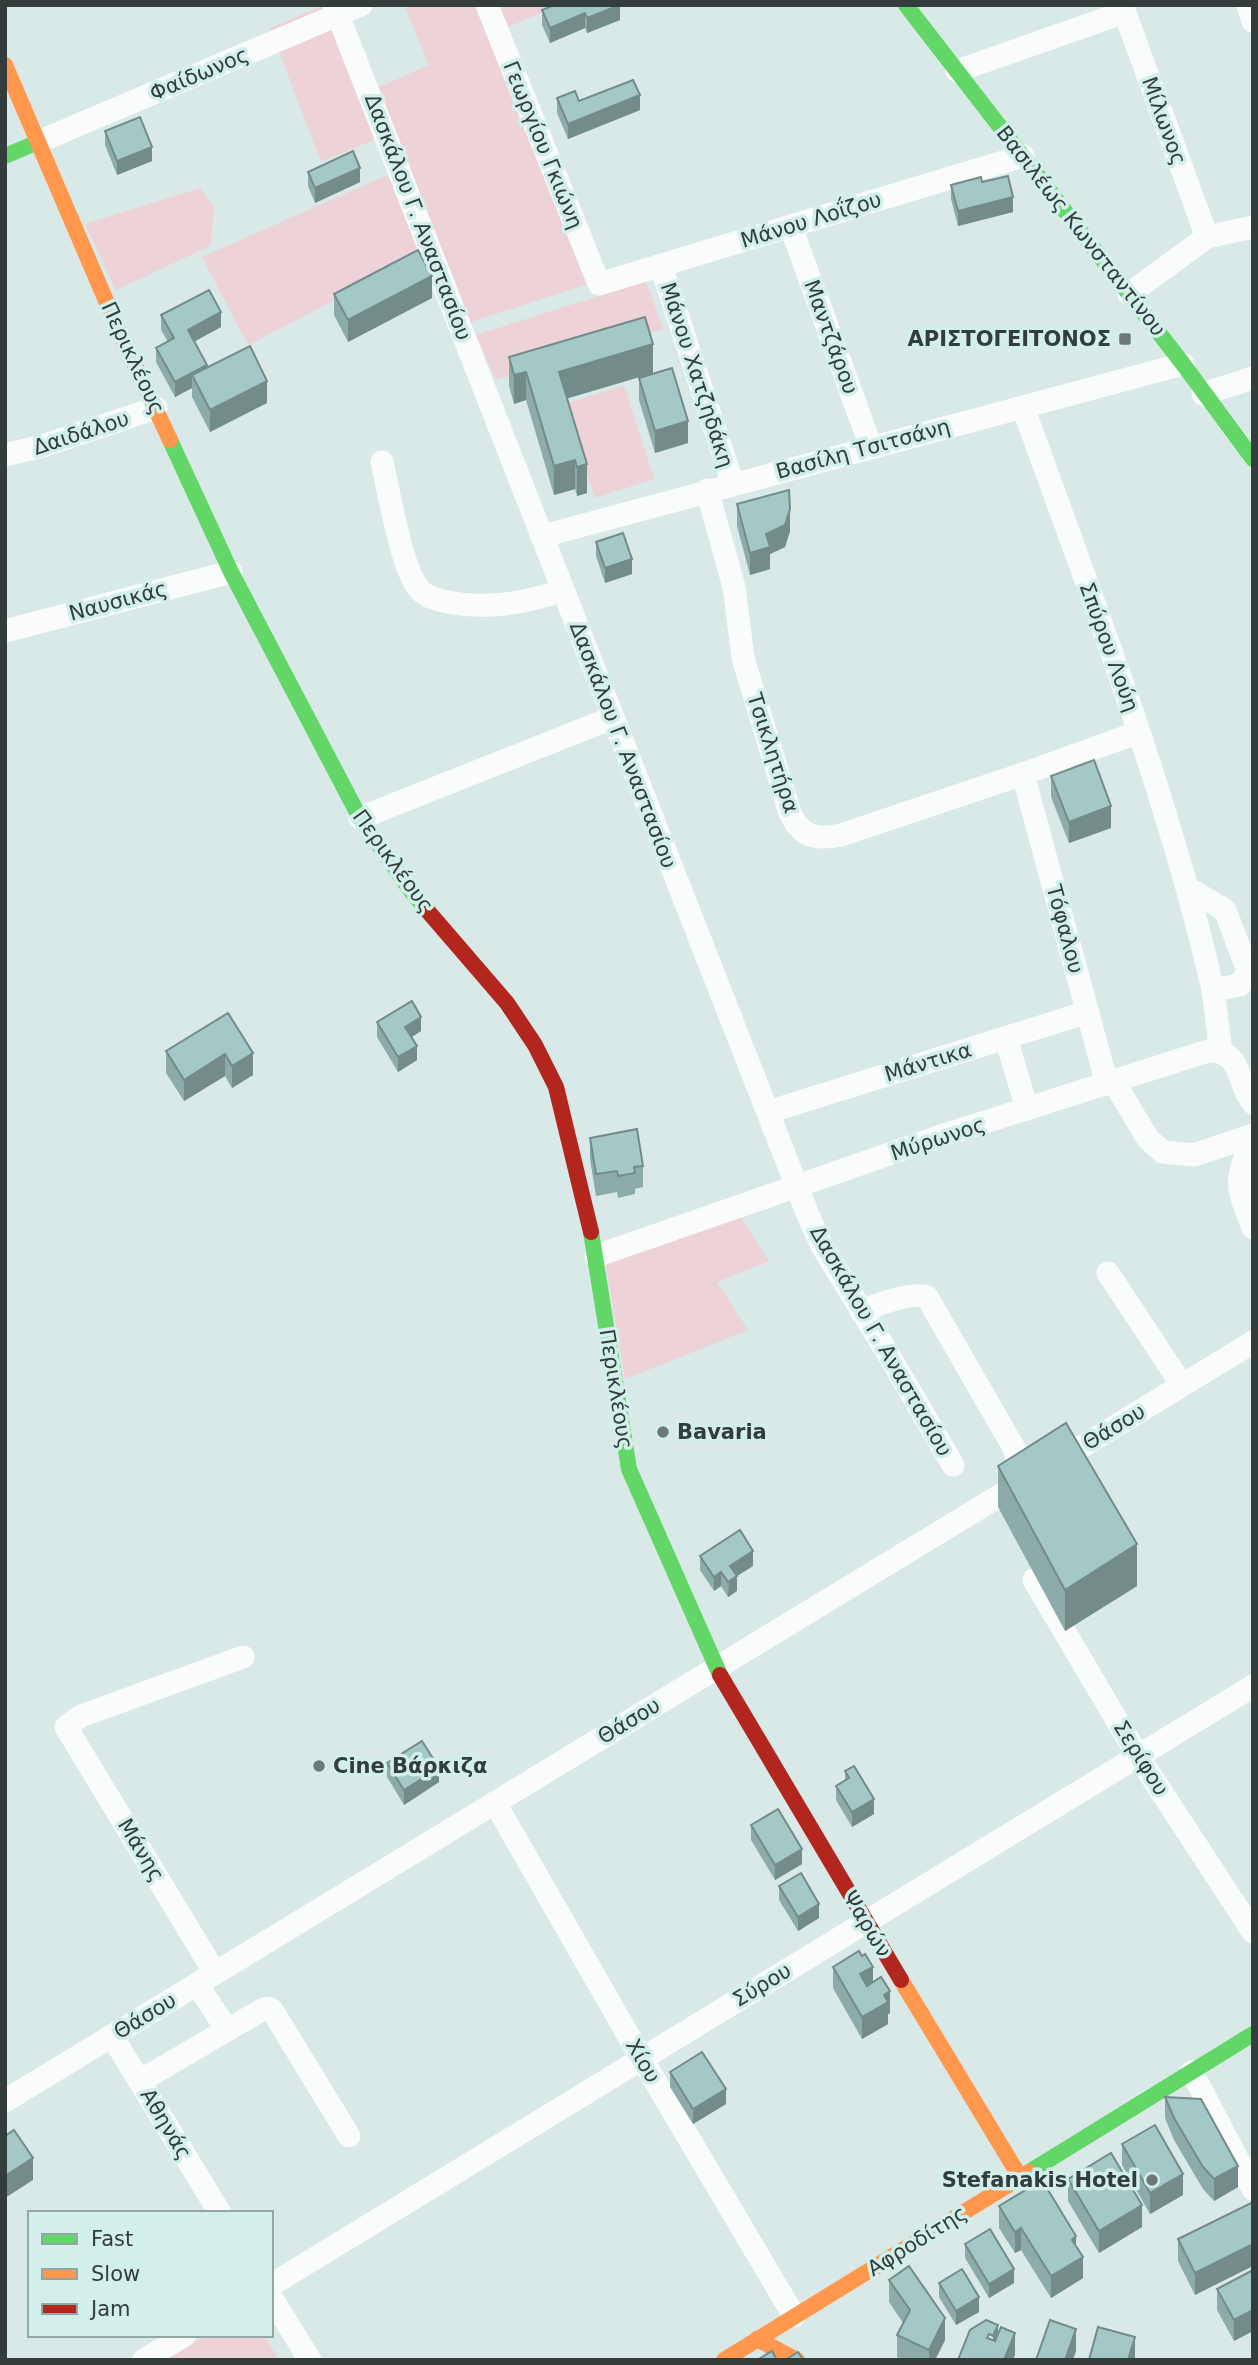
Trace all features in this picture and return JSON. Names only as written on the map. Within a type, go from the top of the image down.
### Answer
[{"type":"street","name":"Φαίδωνος","points":[[38,142],[337,10],[361,5]]},
{"type":"street","name":"Γεωργίου Γκιώνη","points":[[487,5],[599,284]]},
{"type":"street","name":"Βασιλέως Κωνσταντίνου","points":[[906,5],[1253,458]]},
{"type":"street","points":[[1248,5],[1253,21]]},
{"type":"street","points":[[957,71],[1123,8]]},
{"type":"street","name":"Μίλωνος","points":[[1123,8],[1207,237]]},
{"type":"street","name":"Δασκάλου Γ. Αναστασίου","points":[[337,10],[797,1187],[822,1246],[953,1465]]},
{"type":"street","name":"Περικλέους","points":[[5,65],[119,331],[231,572],[360,818],[411,891],[508,1003],[535,1045],[556,1087],[596,1256],[629,1469],[716,1668]]},
{"type":"street","points":[[5,156],[38,142]]},
{"type":"street","name":"Μάνου Λοΐζου","points":[[599,284],[1023,156]]},
{"type":"street","points":[[1129,294],[1207,237],[1253,226]]},
{"type":"street","name":"Μαντζάρου","points":[[791,227],[872,447]]},
{"type":"street","name":"Μάνου Χατζηδάκη","points":[[661,265],[733,484]]},
{"type":"street","name":"Βασίλη Τσιτσάνη","points":[[542,536],[1183,365]]},
{"type":"street","points":[[1203,394],[1253,378]]},
{"type":"street","name":"Σπύρου Λούη","points":[[1023,407],[1139,732],[1189,889],[1213,990],[1220,1051]]},
{"type":"street","name":"Δαιδάλου","points":[[5,455],[42,446],[156,408]]},
{"type":"street","points":[[382,462],[398,533],[413,580],[427,597],[467,606],[507,604],[563,590]]},
{"type":"street","name":"Τσικλητήρα","points":[[707,491],[734,587],[743,658],[790,813],[802,831],[809,836],[819,838],[841,835],[1139,732]]},
{"type":"street","name":"Ναυσικάς","points":[[5,631],[231,572]]},
{"type":"street","points":[[360,818],[612,718]]},
{"type":"street","name":"Τόφαλου","points":[[1023,774],[1110,1083],[1148,1139],[1163,1152],[1194,1155],[1253,1136]]},
{"type":"street","points":[[1189,889],[1225,910],[1248,971],[1240,985],[1213,990]]},
{"type":"street","name":"Μάντικα","points":[[768,1112],[1088,1012]]},
{"type":"street","points":[[1006,1038],[1027,1109]]},
{"type":"street","name":"Μύρωνος","points":[[596,1256],[941,1136],[1208,1051],[1220,1051]]},
{"type":"street","points":[[1220,1051],[1234,1059],[1244,1089],[1253,1103]]},
{"type":"street","points":[[1253,1136],[1240,1168],[1238,1181],[1239,1192],[1253,1228]]},
{"type":"street","points":[[1108,1273],[1182,1385]]},
{"type":"street","points":[[861,1311],[912,1295],[922,1294],[927,1297],[1014,1448],[1023,1482]]},
{"type":"street","name":"Θάσου","points":[[5,2101],[1253,1342]]},
{"type":"street","name":"Σερίφου","points":[[1034,1580],[1138,1756],[1253,1932]]},
{"type":"street","name":"Μάνης","points":[[226,2030],[206,1978],[66,1727],[81,1716],[243,1657]]},
{"type":"street","name":"Ψαρών","points":[[716,1668],[1020,2177]]},
{"type":"street","name":"Σύρου","points":[[273,2284],[1253,1686]]},
{"type":"street","name":"Χίου","points":[[495,1802],[642,2059],[794,2316]]},
{"type":"street","points":[[140,2081],[267,2008],[272,2010],[349,2136]]},
{"type":"street","name":"Αφροδίτης","points":[[723,2360],[1253,2034]]},
{"type":"street","name":"Αθηνάς","points":[[112,2036],[219,2211]]},
{"type":"street","points":[[1192,2072],[1253,2189]]},
{"type":"street","points":[[273,2300],[310,2360]]},
{"type":"street","points":[[144,2360],[182,2337]]},
{"type":"street","points":[[757,2339],[797,2360]]},
{"type":"shaded area","points":[[404,5],[559,5],[490,35],[591,283],[468,323],[438,247],[248,345],[202,257],[410,165],[395,131],[321,162],[270,28],[322,6],[359,96],[429,65]]},
{"type":"shaded area","points":[[200,188],[214,208],[210,246],[116,290],[85,224]]},
{"type":"shaded area","points":[[646,281],[663,329],[496,380],[476,335]]},
{"type":"shaded area","points":[[624,385],[654,479],[595,498],[565,404]]},
{"type":"shaded area","points":[[735,1208],[769,1261],[717,1282],[748,1330],[625,1379],[603,1249]]},
{"type":"shaded area","points":[[204,2337],[265,2337],[279,2360],[165,2360]]},
{"type":"building","points":[[554,5],[620,5],[587,18],[585,13],[550,28],[542,10]]},
{"type":"building","points":[[633,80],[640,95],[568,124],[557,98],[575,91],[579,101]]},
{"type":"building","points":[[140,117],[152,147],[117,161],[105,131]]},
{"type":"building","points":[[353,151],[360,168],[315,188],[308,172]]},
{"type":"building","points":[[1008,176],[1013,197],[958,211],[951,185],[981,177],[982,182]]},
{"type":"building","points":[[418,250],[432,276],[348,320],[334,294]]},
{"type":"building","points":[[209,290],[221,312],[188,330],[207,365],[175,382],[156,348],[174,338],[161,315]]},
{"type":"building","points":[[645,317],[653,344],[559,372],[587,464],[577,467],[575,460],[554,466],[526,372],[514,375],[509,357]]},
{"type":"building","points":[[250,346],[267,381],[210,410],[192,375]]},
{"type":"building","points":[[672,368],[688,421],[655,431],[639,378]]},
{"type":"building","points":[[789,490],[790,509],[785,525],[766,534],[770,547],[750,553],[737,504]]},
{"type":"building","points":[[623,533],[632,559],[605,568],[596,542]]},
{"type":"building","points":[[1094,760],[1111,806],[1069,822],[1051,776]]},
{"type":"building","points":[[412,1001],[421,1017],[405,1027],[417,1046],[398,1057],[377,1022]]},
{"type":"building","points":[[228,1013],[253,1053],[232,1066],[225,1054],[184,1080],[166,1051]]},
{"type":"building","points":[[637,1129],[643,1166],[634,1167],[635,1173],[618,1176],[617,1171],[596,1174],[590,1138]]},
{"type":"building","points":[[1066,1423],[1137,1544],[1065,1590],[998,1466]]},
{"type":"building","points":[[740,1530],[753,1551],[730,1566],[737,1576],[728,1582],[721,1572],[714,1577],[700,1556]]},
{"type":"building","points":[[422,1741],[439,1768],[404,1790],[387,1763]]},
{"type":"building","points":[[854,1766],[874,1799],[852,1812],[836,1786],[849,1778],[845,1771]]},
{"type":"building","points":[[778,1809],[802,1849],[775,1865],[751,1825]]},
{"type":"building","points":[[801,1873],[819,1904],[798,1917],[779,1886]]},
{"type":"building","points":[[859,1951],[862,1956],[865,1954],[873,1967],[860,1974],[867,1986],[881,1977],[890,1991],[884,1995],[888,2002],[862,2017],[833,1967]]},
{"type":"building","points":[[702,2052],[726,2089],[693,2109],[670,2072]]},
{"type":"building","points":[[1165,2097],[1201,2099],[1238,2166],[1214,2179],[1203,2167],[1174,2118]]},
{"type":"building","points":[[1155,2125],[1183,2174],[1150,2193],[1122,2144]]},
{"type":"building","points":[[14,2130],[33,2158],[5,2176],[5,2136]]},
{"type":"building","points":[[1111,2153],[1142,2205],[1099,2231],[1068,2179]]},
{"type":"building","points":[[1042,2180],[1076,2236],[1072,2240],[1083,2257],[1051,2276],[1021,2228],[1015,2232],[999,2206]]},
{"type":"building","points":[[1251,2203],[1253,2244],[1195,2273],[1178,2239]]},
{"type":"building","points":[[990,2229],[1014,2269],[989,2284],[965,2244]]},
{"type":"building","points":[[909,2266],[945,2318],[929,2350],[897,2335],[910,2310],[889,2280]]},
{"type":"building","points":[[962,2269],[979,2297],[956,2311],[939,2283]]},
{"type":"building","points":[[1253,2270],[1253,2310],[1234,2320],[1217,2289]]},
{"type":"building","points":[[986,2320],[998,2325],[993,2336],[989,2334],[987,2338],[995,2341],[1001,2327],[1015,2333],[1004,2360],[958,2360],[970,2330]]},
{"type":"building","points":[[1050,2320],[1076,2329],[1065,2360],[1036,2360]]},
{"type":"building","points":[[1098,2327],[1135,2337],[1128,2360],[1089,2360]]},
{"type":"building","points":[[772,2351],[777,2360],[757,2360]]},
{"type":"building","points":[[798,2352],[803,2360],[785,2360]]},
{"type":"traffic: fast","points":[[906,5],[1253,459]]},
{"type":"traffic: fast","points":[[5,156],[38,142]]},
{"type":"traffic: fast","points":[[170,440],[231,572],[360,818],[426,909]]},
{"type":"traffic: fast","points":[[591,1232],[629,1469],[720,1675]]},
{"type":"traffic: fast","points":[[1029,2172],[1253,2034]]},
{"type":"traffic: slow","points":[[5,65],[119,331],[170,440]]},
{"type":"traffic: slow","points":[[901,1980],[1020,2177]]},
{"type":"traffic: slow","points":[[724,2360],[1029,2172]]},
{"type":"traffic: slow","points":[[757,2339],[797,2360]]},
{"type":"traffic: jam","points":[[426,909],[507,1003],[535,1045],[556,1087],[591,1232]]},
{"type":"traffic: jam","points":[[720,1675],[901,1980]]},
{"type":"place","name":"ΑΡΙΣΤΟΓΕΙΤΟΝΟΣ","points":[[1125,339]]},
{"type":"place","name":"Bavaria","points":[[663,1432]]},
{"type":"place","name":"Cine Βάρκιζα","points":[[319,1766]]},
{"type":"place","name":"Stefanakis Hotel","points":[[1152,2180]]}]
